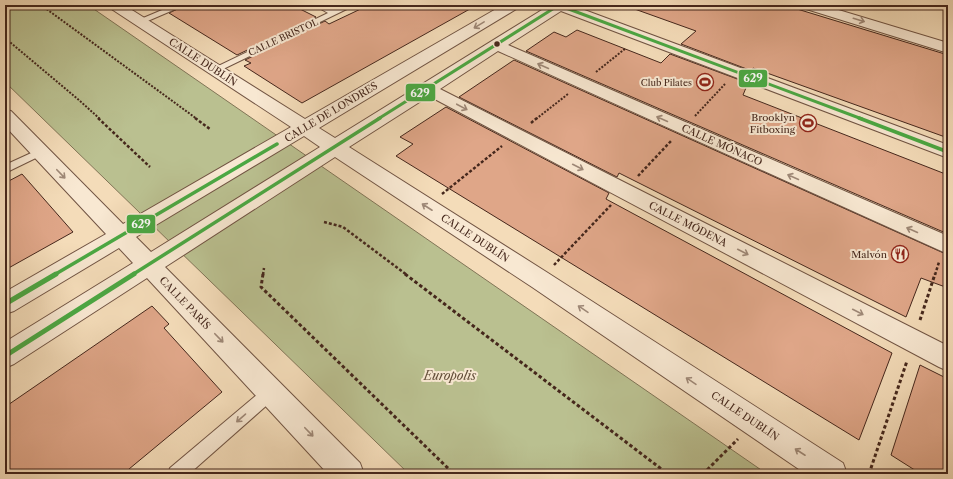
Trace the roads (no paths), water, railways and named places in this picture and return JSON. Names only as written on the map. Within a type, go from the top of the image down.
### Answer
[{"type":"street","name":"CALLE DUBLÍN","points":[[116,5],[303,128],[426,206],[832,474]]},
{"type":"street","name":"CALLE DE LONDRES","points":[[5,304],[513,5]]},
{"type":"street","points":[[5,356],[559,5],[948,152]]},
{"type":"street","points":[[808,5],[948,48]]},
{"type":"street","name":"CALLE MÓNACO","points":[[496,45],[948,245]]},
{"type":"street","name":"CALLE MÓDENA","points":[[428,89],[948,359]]},
{"type":"street","name":"CALLE PARÍS","points":[[5,115],[349,474]]},
{"type":"lane","points":[[140,21],[181,5]]},
{"type":"lane","points":[[318,5],[334,13]]},
{"type":"lane","name":"CALLE BRISTOL","points":[[214,70],[351,5]]},
{"type":"lane","points":[[5,169],[40,152]]},
{"type":"lane","points":[[176,474],[270,392]]},
{"type":"place","name":"Club Pilates","points":[[705,82]]},
{"type":"place","name":"Brooklyn Fitboxing","points":[[808,123]]},
{"type":"place","name":"Malvón","points":[[900,254]]},
{"type":"park label","name":"Europolis","points":[[450,375]]}]
